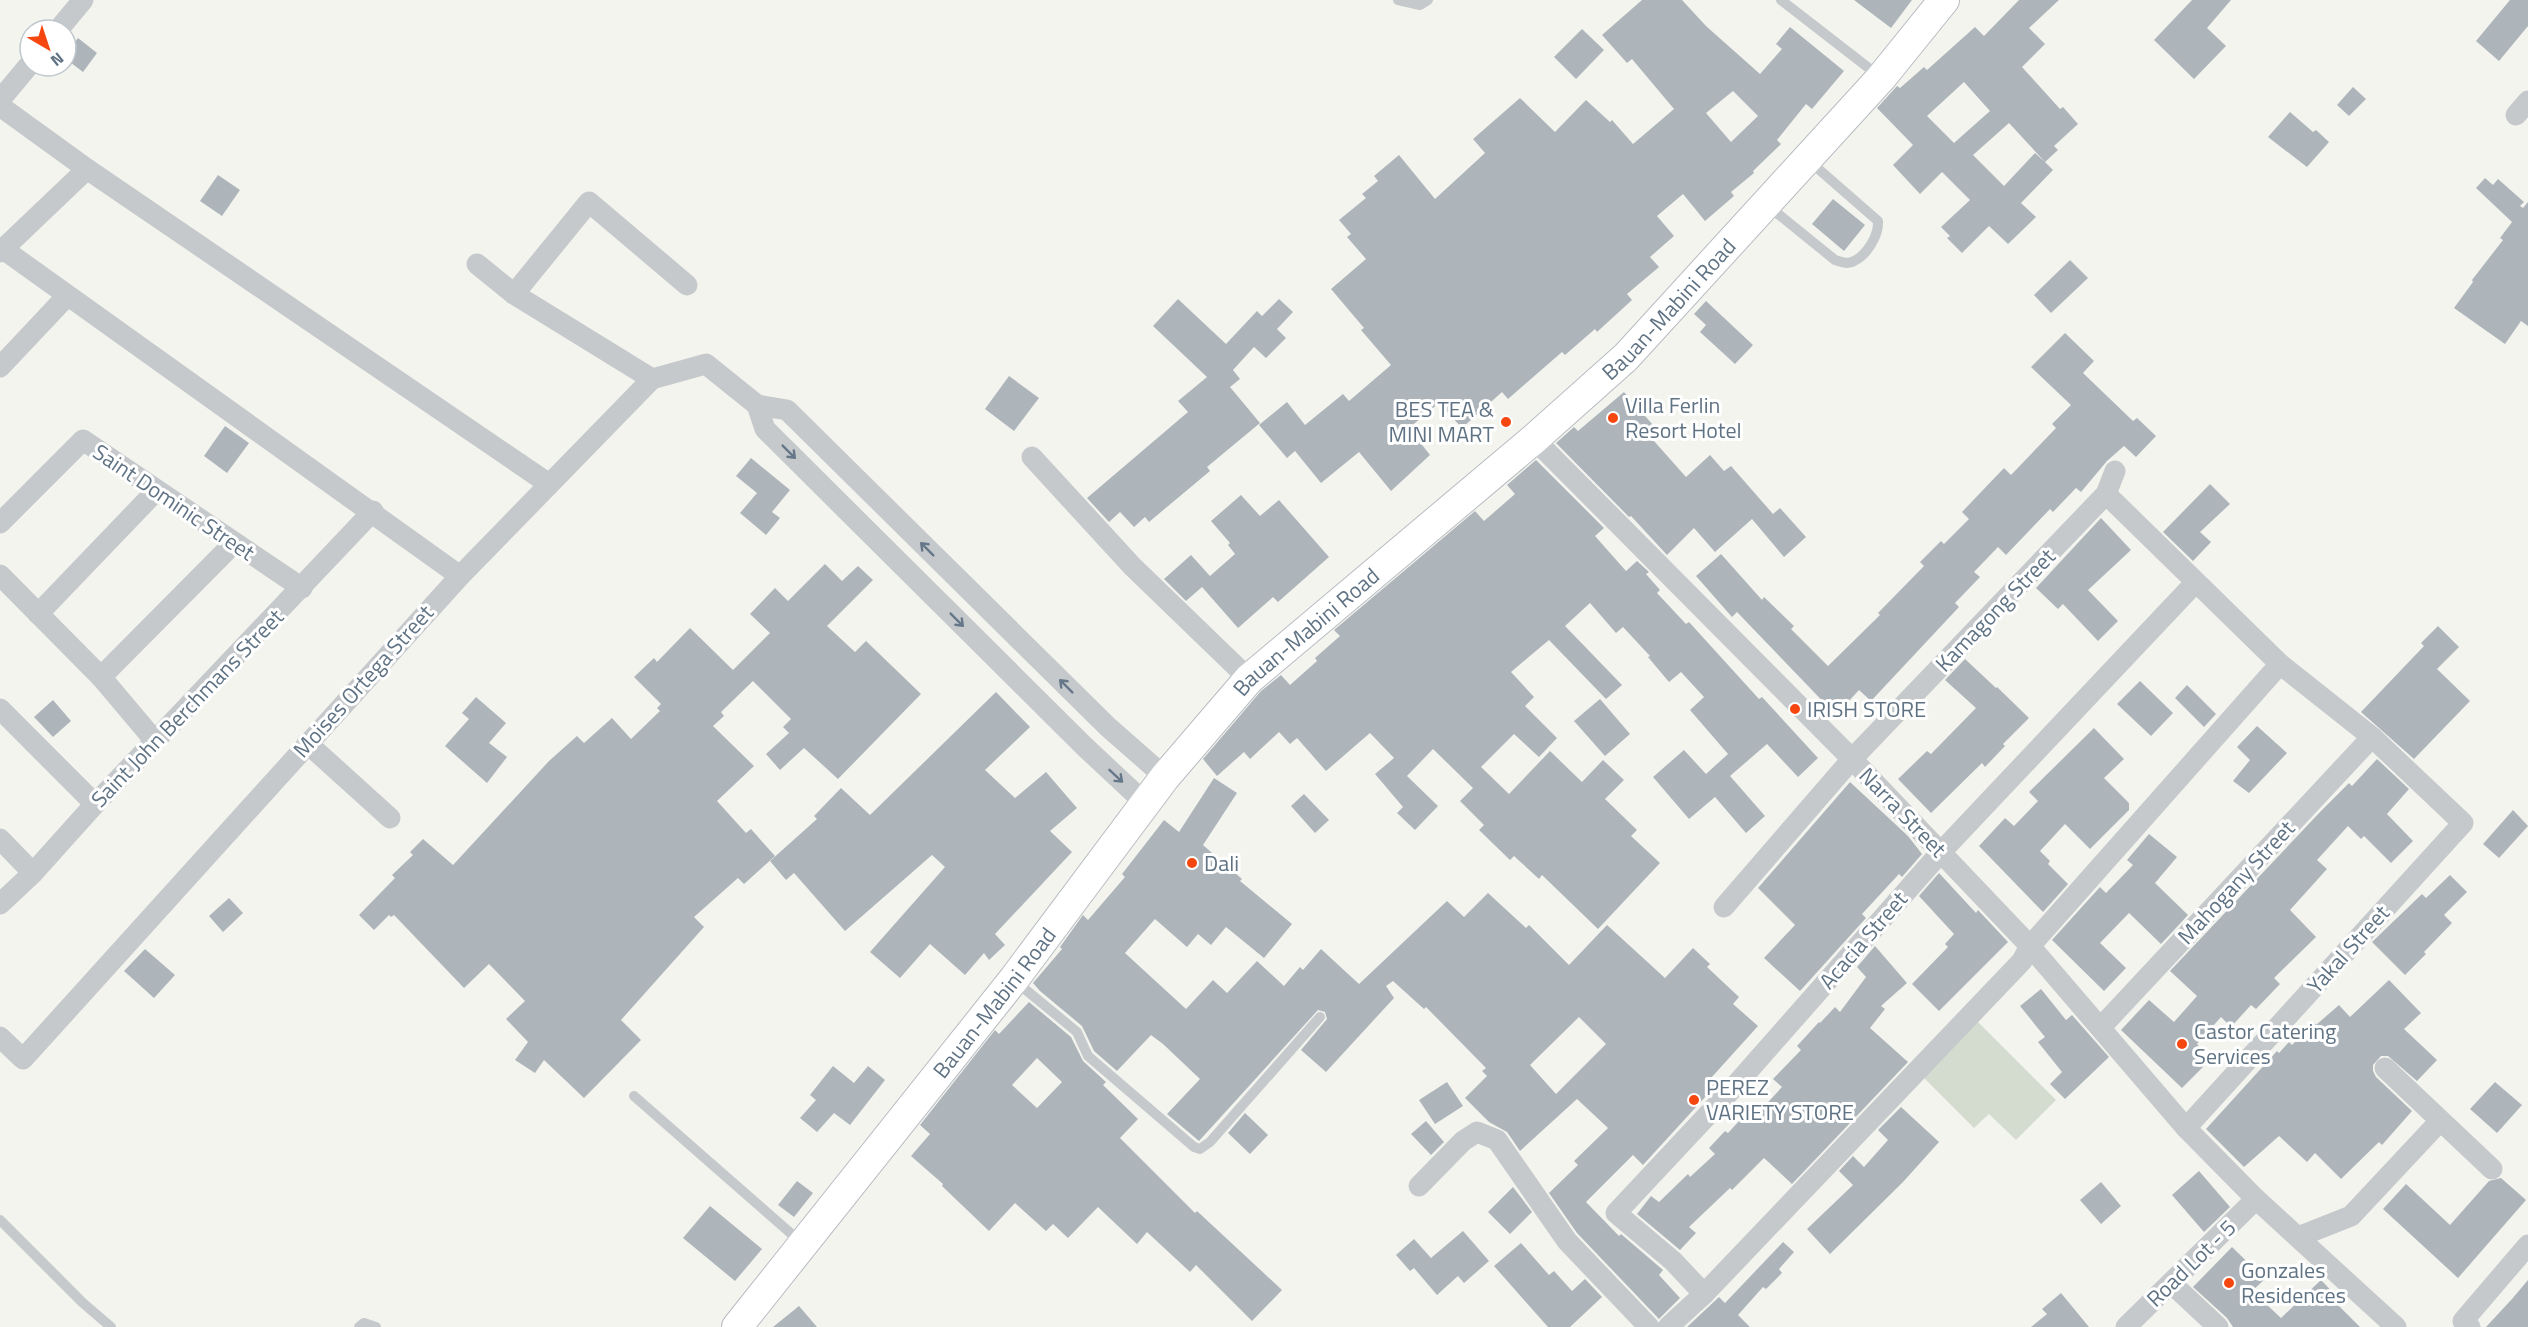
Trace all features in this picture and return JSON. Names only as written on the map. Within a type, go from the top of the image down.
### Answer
[{"type":"main road","name":"Bauan-Mabini Road","points":[[737,1327],[1014,980],[1165,777],[1249,679],[1534,439],[1626,357],[1881,78],[1944,0]]},
{"type":"street","points":[[68,18],[83,0]]},
{"type":"street","points":[[21,78],[1,108],[549,484]]},
{"type":"street","points":[[87,169],[1,250],[373,512],[460,576]]},
{"type":"street","points":[[514,294],[589,202],[687,285]]},
{"type":"street","points":[[477,264],[514,294],[652,379],[706,364],[757,405],[787,410],[1099,718],[1165,777]]},
{"type":"street","points":[[0,367],[66,297]]},
{"type":"street","name":"Moises Ortega Street","points":[[0,1036],[23,1059],[460,576],[652,379]]},
{"type":"street","points":[[757,405],[765,429],[1085,747],[1146,804]]},
{"type":"street","name":"Narra Street","points":[[1534,439],[1852,759],[2030,946],[2102,1027],[2186,1128],[2256,1199],[2396,1327]]},
{"type":"street","name":"Saint Dominic Street","points":[[0,523],[83,440],[302,588]]},
{"type":"street","points":[[1032,457],[1132,566],[1249,679]]},
{"type":"street","name":"Kamagong Street","points":[[1724,907],[1852,759],[2106,494],[2115,471]]},
{"type":"street","points":[[38,614],[156,491]]},
{"type":"street","points":[[2106,494],[2195,584],[2280,664],[2372,737]]},
{"type":"street","name":"Saint John Berchmans Street","points":[[0,904],[33,873],[95,804],[373,512]]},
{"type":"street","points":[[101,677],[234,543]]},
{"type":"street","points":[[0,575],[101,677],[155,741]]},
{"type":"street","name":"Acacia Street","points":[[1704,1294],[1673,1261],[1616,1213],[1733,1088],[1941,852],[2195,584]]},
{"type":"street","points":[[1668,1327],[1704,1294],[2022,961],[2030,946],[2280,664]]},
{"type":"street","points":[[0,709],[95,804]]},
{"type":"street","name":"Yakal Street","points":[[2186,1128],[2463,823],[2372,737]]},
{"type":"street","name":"Mahogany Street","points":[[2102,1027],[2372,737]]},
{"type":"street","points":[[307,743],[390,818]]},
{"type":"street","points":[[0,839],[33,873]]},
{"type":"street","points":[[2385,1068],[2492,1169]]},
{"type":"street","points":[[2298,1237],[2351,1216],[2440,1121]]},
{"type":"street","points":[[1419,1186],[1463,1142],[1477,1132],[1487,1134],[1497,1140],[1567,1241],[1649,1327]]},
{"type":"street","name":"Road Lot - 5","points":[[2126,1327],[2256,1199]]},
{"type":"street","points":[[2470,1327],[2463,1321],[2528,1245]]},
{"type":"street","points":[[2171,1283],[2218,1327]]},
{"type":"lane","points":[[1398,0],[1420,5],[1428,0]]},
{"type":"lane","points":[[1781,0],[1881,78]]},
{"type":"lane","points":[[1767,205],[1835,260],[1844,263],[1854,261],[1876,237],[1878,221],[1807,159]]},
{"type":"lane","points":[[1014,980],[1077,1032],[1088,1056],[1194,1147],[1200,1149],[1210,1142],[1320,1017]]},
{"type":"lane","points":[[634,1096],[803,1244]]},
{"type":"lane","points":[[0,1220],[83,1303],[111,1327]]},
{"type":"lane","points":[[359,1327],[364,1323],[376,1327]]},
{"type":"shaded area","points":[[1976,1020],[2056,1100],[2016,1140],[1989,1114],[1974,1128],[1921,1075]]},
{"type":"building","points":[[1642,0],[1682,0],[1706,26],[1760,74],[1782,49],[1776,44],[1790,27],[1844,71],[1812,109],[1806,104],[1777,140],[1781,144],[1753,171],[1754,173],[1731,192],[1734,196],[1705,221],[1683,194],[1657,216],[1674,236],[1650,257],[1659,267],[1627,294],[1632,300],[1597,332],[1595,329],[1565,355],[1562,352],[1508,399],[1502,392],[1462,428],[1439,403],[1409,428],[1430,455],[1391,491],[1359,452],[1321,483],[1295,451],[1287,458],[1259,425],[1287,402],[1305,425],[1343,394],[1349,401],[1391,365],[1361,330],[1364,328],[1331,289],[1366,259],[1347,237],[1351,234],[1339,220],[1366,198],[1362,194],[1378,181],[1374,176],[1399,155],[1435,199],[1485,153],[1473,139],[1520,98],[1555,132],[1586,100],[1610,122],[1612,120],[1633,144],[1674,109],[1632,59],[1627,63],[1602,35]],"holes":[[[1733,91],[1758,116],[1731,142],[1706,113]]]},
{"type":"building","points":[[1854,0],[1912,0],[1891,28]]},
{"type":"building","points":[[2019,0],[2059,0],[2029,28],[2045,44],[2022,67],[2060,109],[2063,107],[2078,124],[2054,146],[2058,150],[2045,162],[2053,170],[2021,203],[2036,217],[2008,244],[1989,226],[1962,253],[1947,238],[1950,236],[1941,227],[1970,200],[1942,172],[1920,194],[1893,165],[1913,145],[1877,108],[1897,86],[1900,88],[1924,67],[1927,70],[1975,27],[1984,36]],"holes":[[[1964,82],[1990,111],[1954,143],[1927,116]],[[2009,123],[2045,162],[2035,153],[2004,186],[1973,155]]]},
{"type":"building","points":[[2192,0],[2231,0],[2207,28],[2226,46],[2194,79],[2154,40]]},
{"type":"building","points":[[2510,0],[2528,0],[2528,26],[2499,61],[2476,41]]},
{"type":"building","points":[[1582,29],[1604,50],[1576,79],[1554,57]]},
{"type":"building","points":[[78,38],[97,53],[83,72],[78,68]]},
{"type":"building","points":[[2353,87],[2366,99],[2349,116],[2337,105]]},
{"type":"building","points":[[2290,112],[2313,132],[2316,130],[2329,142],[2307,167],[2268,137]]},
{"type":"building","points":[[218,175],[240,190],[222,216],[200,201]]},
{"type":"building","points":[[2485,178],[2493,185],[2498,179],[2524,202],[2520,206],[2523,208],[2528,202],[2528,326],[2521,321],[2505,344],[2454,308],[2503,240],[2500,238],[2512,222],[2476,188]]},
{"type":"building","points":[[1833,199],[1865,225],[1844,251],[1812,224]]},
{"type":"building","points":[[2070,260],[2088,278],[2051,313],[2034,295]]},
{"type":"building","points":[[1178,299],[1226,344],[1257,311],[1262,316],[1279,299],[1293,312],[1277,329],[1286,338],[1266,358],[1254,347],[1233,370],[1240,379],[1230,387],[1260,423],[1207,467],[1210,471],[1149,522],[1145,517],[1134,527],[1120,512],[1109,522],[1087,498],[1188,412],[1178,401],[1207,377],[1153,326]]},
{"type":"building","points":[[1706,301],[1753,345],[1735,364],[1700,332],[1706,325],[1694,314]]},
{"type":"building","points":[[2065,333],[2094,361],[2083,373],[2133,421],[2137,418],[2156,436],[2136,457],[2124,446],[2107,461],[2081,492],[2076,488],[2053,512],[2050,509],[2006,555],[1998,547],[1974,572],[1980,577],[1955,603],[1959,607],[1871,701],[1859,690],[1836,715],[1737,612],[1732,617],[1696,576],[1721,554],[1762,600],[1764,597],[1794,626],[1791,629],[1828,666],[1880,615],[1878,613],[1924,566],[1920,562],[1941,541],[1944,544],[1969,519],[1962,512],[2004,468],[2011,475],[2056,428],[2052,424],[2071,405],[2031,367]]},
{"type":"building","points":[[1009,376],[1039,398],[1014,431],[985,409]]},
{"type":"building","points":[[1624,392],[1653,425],[1646,432],[1686,477],[1710,455],[1724,471],[1731,466],[1773,514],[1780,508],[1806,537],[1784,557],[1752,519],[1715,552],[1694,528],[1667,555],[1631,516],[1629,517],[1556,443],[1574,427],[1578,431]]},
{"type":"building","points":[[225,426],[249,443],[227,473],[204,456]]},
{"type":"building","points":[[751,458],[790,490],[772,512],[780,518],[766,535],[740,513],[757,493],[736,476]]},
{"type":"building","points":[[1536,460],[1604,528],[1595,536],[1626,571],[1637,561],[1649,572],[1646,574],[1660,590],[1657,593],[1686,624],[1689,622],[1759,699],[1762,697],[1818,758],[1798,777],[1767,744],[1730,776],[1765,816],[1746,833],[1715,797],[1689,819],[1653,777],[1684,750],[1706,774],[1728,754],[1690,710],[1704,697],[1681,672],[1669,682],[1648,657],[1650,656],[1623,627],[1616,633],[1590,603],[1565,626],[1622,685],[1606,699],[1549,640],[1511,672],[1534,697],[1525,706],[1557,738],[1539,757],[1514,734],[1481,767],[1509,794],[1550,751],[1582,782],[1603,760],[1624,780],[1605,799],[1637,830],[1631,836],[1660,863],[1598,929],[1542,875],[1539,879],[1514,856],[1510,860],[1479,830],[1484,825],[1460,801],[1473,788],[1433,749],[1407,776],[1438,806],[1415,830],[1397,813],[1403,807],[1375,774],[1394,758],[1370,733],[1326,771],[1297,738],[1290,744],[1279,732],[1250,759],[1244,752],[1217,776],[1203,759],[1261,691],[1281,675],[1290,685],[1340,636],[1334,630],[1475,511],[1484,521],[1515,494],[1507,485]]},
{"type":"building","points":[[2210,484],[2230,504],[2200,532],[2211,542],[2193,561],[2163,532]]},
{"type":"building","points":[[1241,495],[1260,516],[1279,500],[1329,557],[1278,602],[1273,597],[1238,628],[1202,587],[1186,601],[1164,579],[1191,555],[1210,576],[1235,554],[1228,545],[1230,543],[1211,521]]},
{"type":"building","points":[[2101,518],[2131,550],[2088,590],[2118,621],[2098,641],[2063,604],[2058,609],[2036,588]]},
{"type":"building","points":[[825,564],[842,581],[858,566],[873,580],[827,626],[855,652],[866,641],[921,694],[838,779],[804,748],[780,770],[766,754],[789,733],[783,727],[791,719],[753,681],[721,712],[724,716],[713,726],[754,766],[717,801],[746,833],[751,829],[775,856],[744,884],[738,878],[694,917],[704,927],[621,1020],[641,1040],[584,1098],[544,1060],[535,1073],[515,1060],[528,1042],[506,1019],[525,1001],[489,964],[464,988],[394,915],[391,917],[389,915],[374,930],[359,915],[395,878],[392,875],[413,855],[410,852],[423,839],[453,865],[549,761],[577,736],[584,743],[612,718],[631,739],[660,711],[657,708],[661,704],[634,677],[654,658],[657,662],[690,628],[733,670],[770,633],[750,614],[775,588],[788,601]]},
{"type":"building","points":[[2438,626],[2459,647],[2437,669],[2470,701],[2414,759],[2361,712],[2424,646],[2421,643]]},
{"type":"building","points":[[1965,659],[2029,718],[2003,744],[2005,746],[1985,767],[1982,763],[1931,813],[1898,779],[1927,751],[1931,754],[1976,708],[1945,680]]},
{"type":"building","points":[[2140,681],[2173,713],[2151,736],[2117,704]]},
{"type":"building","points":[[2187,685],[2216,714],[2204,727],[2175,698]]},
{"type":"building","points":[[996,692],[1030,727],[985,770],[1015,798],[1046,772],[1077,808],[1050,831],[1072,852],[995,934],[1005,945],[989,960],[984,953],[965,975],[930,944],[900,978],[870,952],[945,867],[932,855],[845,931],[794,873],[786,880],[770,861],[817,819],[814,816],[841,788],[870,815]]},
{"type":"building","points":[[476,697],[506,723],[489,743],[507,757],[487,783],[445,746],[469,719],[462,713]]},
{"type":"building","points":[[1600,699],[1630,734],[1605,756],[1574,721]]},
{"type":"building","points":[[53,700],[71,721],[53,737],[34,717]]},
{"type":"building","points":[[2257,726],[2287,753],[2249,793],[2233,781],[2250,760],[2237,747]]},
{"type":"building","points":[[2094,728],[2124,759],[2104,778],[2129,803],[2129,810],[2090,849],[2065,824],[2040,851],[2050,861],[2048,864],[2068,884],[2043,912],[1979,846],[2005,818],[2014,826],[2038,801],[2029,792]]},
{"type":"building","points":[[2377,759],[2409,789],[2387,814],[2413,841],[2391,863],[2364,836],[2361,839],[2348,826],[2317,860],[2327,869],[2290,910],[2316,937],[2274,978],[2280,984],[2256,1009],[2251,1005],[2231,1027],[2221,1017],[2197,1044],[2211,1059],[2182,1088],[2121,1030],[2149,1000],[2174,1022],[2197,996],[2170,971],[2321,811],[2349,783],[2352,786]]},
{"type":"building","points":[[1214,778],[1237,793],[1203,845],[1242,879],[1240,881],[1292,924],[1264,958],[1226,927],[1211,945],[1198,934],[1187,947],[1155,919],[1125,953],[1186,1009],[1213,980],[1227,993],[1257,961],[1284,986],[1300,967],[1303,970],[1321,949],[1359,984],[1447,901],[1464,917],[1488,893],[1526,928],[1529,925],[1569,965],[1607,925],[1665,978],[1693,948],[1710,964],[1707,967],[1739,997],[1733,1004],[1758,1026],[1711,1078],[1717,1084],[1643,1165],[1633,1155],[1586,1202],[1619,1236],[1621,1234],[1663,1270],[1659,1275],[1680,1298],[1659,1319],[1577,1233],[1549,1193],[1578,1165],[1574,1161],[1608,1128],[1577,1099],[1520,1151],[1507,1132],[1489,1122],[1465,1098],[1487,1076],[1482,1071],[1486,1068],[1426,1007],[1424,1009],[1393,981],[1386,986],[1394,998],[1326,1072],[1301,1050],[1327,1019],[1325,1012],[1318,1010],[1199,1141],[1167,1114],[1200,1079],[1163,1044],[1151,1035],[1117,1071],[1094,1051],[1082,1026],[1033,983],[1062,949],[1060,947],[1083,915],[1088,920],[1125,877],[1122,874],[1164,820],[1179,832]],"holes":[[[1579,1017],[1606,1044],[1556,1094],[1530,1065]]]},
{"type":"building","points":[[1850,782],[1908,836],[1922,854],[1902,877],[1899,874],[1862,914],[1866,918],[1800,991],[1764,958],[1795,925],[1758,888]]},
{"type":"building","points":[[1304,794],[1329,820],[1315,833],[1291,806]]},
{"type":"building","points":[[2513,810],[2528,826],[2499,858],[2483,844]]},
{"type":"building","points":[[2149,834],[2177,857],[2155,883],[2188,915],[2161,944],[2129,913],[2100,943],[2126,968],[2104,991],[2052,940],[2100,887],[2106,893],[2133,865],[2127,860]]},
{"type":"building","points":[[1939,873],[1976,913],[1978,910],[2008,942],[1939,1011],[1912,984],[1948,947],[1945,944],[1954,934],[1919,896]]},
{"type":"building","points":[[2450,875],[2467,892],[2444,915],[2452,923],[2405,975],[2372,942],[2422,894],[2426,898]]},
{"type":"building","points":[[229,898],[243,913],[223,932],[209,916]]},
{"type":"building","points":[[1875,946],[1907,983],[1881,1006],[1885,1009],[1870,1028],[1908,1062],[1792,1184],[1764,1158],[1732,1190],[1730,1188],[1689,1227],[1696,1233],[1680,1250],[1637,1214],[1651,1196],[1659,1202],[1688,1174],[1690,1177],[1715,1154],[1709,1148],[1725,1131],[1728,1133],[1753,1106],[1759,1112],[1782,1087],[1773,1079],[1801,1050],[1797,1046],[1819,1022],[1835,1007],[1840,1012],[1866,977],[1857,967]]},
{"type":"building","points":[[145,949],[175,975],[154,998],[124,971]]},
{"type":"building","points":[[2389,980],[2421,1013],[2404,1029],[2437,1060],[2417,1081],[2388,1056],[2381,1056],[2373,1065],[2376,1077],[2412,1111],[2382,1145],[2379,1142],[2341,1179],[2315,1153],[2307,1162],[2279,1136],[2244,1167],[2206,1129],[2277,1051],[2279,1053],[2289,1042],[2292,1045],[2314,1022],[2316,1025],[2339,1005],[2350,1017]]},
{"type":"building","points":[[2041,989],[2066,1020],[2072,1015],[2109,1057],[2065,1099],[2050,1084],[2062,1072],[2038,1042],[2045,1037],[2020,1006]]},
{"type":"building","points":[[1029,1002],[1071,1037],[1083,1061],[1106,1082],[1103,1085],[1138,1119],[1120,1138],[1195,1213],[1197,1211],[1282,1290],[1252,1321],[1196,1265],[1190,1272],[1147,1232],[1137,1244],[1098,1207],[1068,1238],[1053,1224],[1046,1231],[1015,1203],[989,1231],[942,1186],[943,1184],[911,1156],[930,1134],[920,1125],[995,1030],[999,1034]],"holes":[[[1037,1058],[1062,1082],[1037,1108],[1012,1085]]]},
{"type":"building","points":[[833,1066],[854,1083],[868,1066],[885,1080],[850,1125],[834,1113],[817,1132],[800,1118],[816,1100],[810,1095]]},
{"type":"building","points":[[1447,1082],[1463,1106],[1435,1124],[1419,1100]]},
{"type":"building","points":[[2495,1082],[2522,1105],[2497,1133],[2470,1109]]},
{"type":"building","points":[[1901,1107],[1939,1142],[1903,1182],[1830,1254],[1807,1229],[1853,1185],[1839,1171],[1853,1156],[1864,1167],[1888,1140],[1878,1130]]},
{"type":"building","points":[[1245,1113],[1268,1135],[1250,1154],[1228,1133]]},
{"type":"building","points":[[1426,1121],[1444,1142],[1431,1155],[1411,1134]]},
{"type":"building","points":[[2199,1171],[2230,1207],[2204,1232],[2172,1195]]},
{"type":"building","points":[[2501,1178],[2526,1200],[2458,1278],[2383,1209],[2406,1184],[2450,1225],[2489,1181]]},
{"type":"building","points":[[797,1181],[813,1193],[794,1217],[778,1205]]},
{"type":"building","points":[[2101,1182],[2121,1206],[2101,1224],[2080,1200]]},
{"type":"building","points":[[1513,1187],[1532,1212],[1510,1234],[1488,1212]]},
{"type":"building","points":[[710,1206],[762,1249],[735,1281],[683,1238]]},
{"type":"building","points":[[1463,1231],[1489,1261],[1464,1283],[1458,1276],[1437,1295],[1414,1268],[1410,1271],[1396,1255],[1414,1239],[1431,1258]]},
{"type":"building","points":[[1783,1242],[1794,1252],[1779,1269],[1782,1273],[1766,1289],[1763,1287],[1738,1315],[1750,1327],[1687,1327],[1719,1297],[1725,1303]]},
{"type":"building","points":[[1521,1243],[1549,1275],[1554,1271],[1572,1291],[1585,1279],[1602,1297],[1570,1327],[1548,1327],[1494,1266]]},
{"type":"building","points":[[2232,1247],[2265,1279],[2252,1291],[2281,1318],[2321,1280],[2342,1302],[2339,1306],[2360,1327],[2233,1327],[2227,1318],[2193,1287]]},
{"type":"building","points":[[2528,1280],[2528,1327],[2486,1327],[2512,1299]]},
{"type":"building","points":[[2061,1293],[2089,1327],[2031,1327],[2047,1314],[2042,1309]]},
{"type":"building","points":[[799,1306],[817,1327],[773,1327]]},
{"type":"place","name":"Villa Ferlin Resort Hotel","points":[[1613,418]]},
{"type":"place","name":"BES TEA & MINI MART","points":[[1506,422]]},
{"type":"place","name":"IRISH STORE","points":[[1795,709]]},
{"type":"place","name":"Dali","points":[[1192,863]]},
{"type":"place","name":"Castor Catering Services","points":[[2182,1044]]},
{"type":"place","name":"PEREZ VARIETY STORE","points":[[1694,1100]]},
{"type":"place","name":"Gonzales Residences","points":[[2229,1283]]}]
